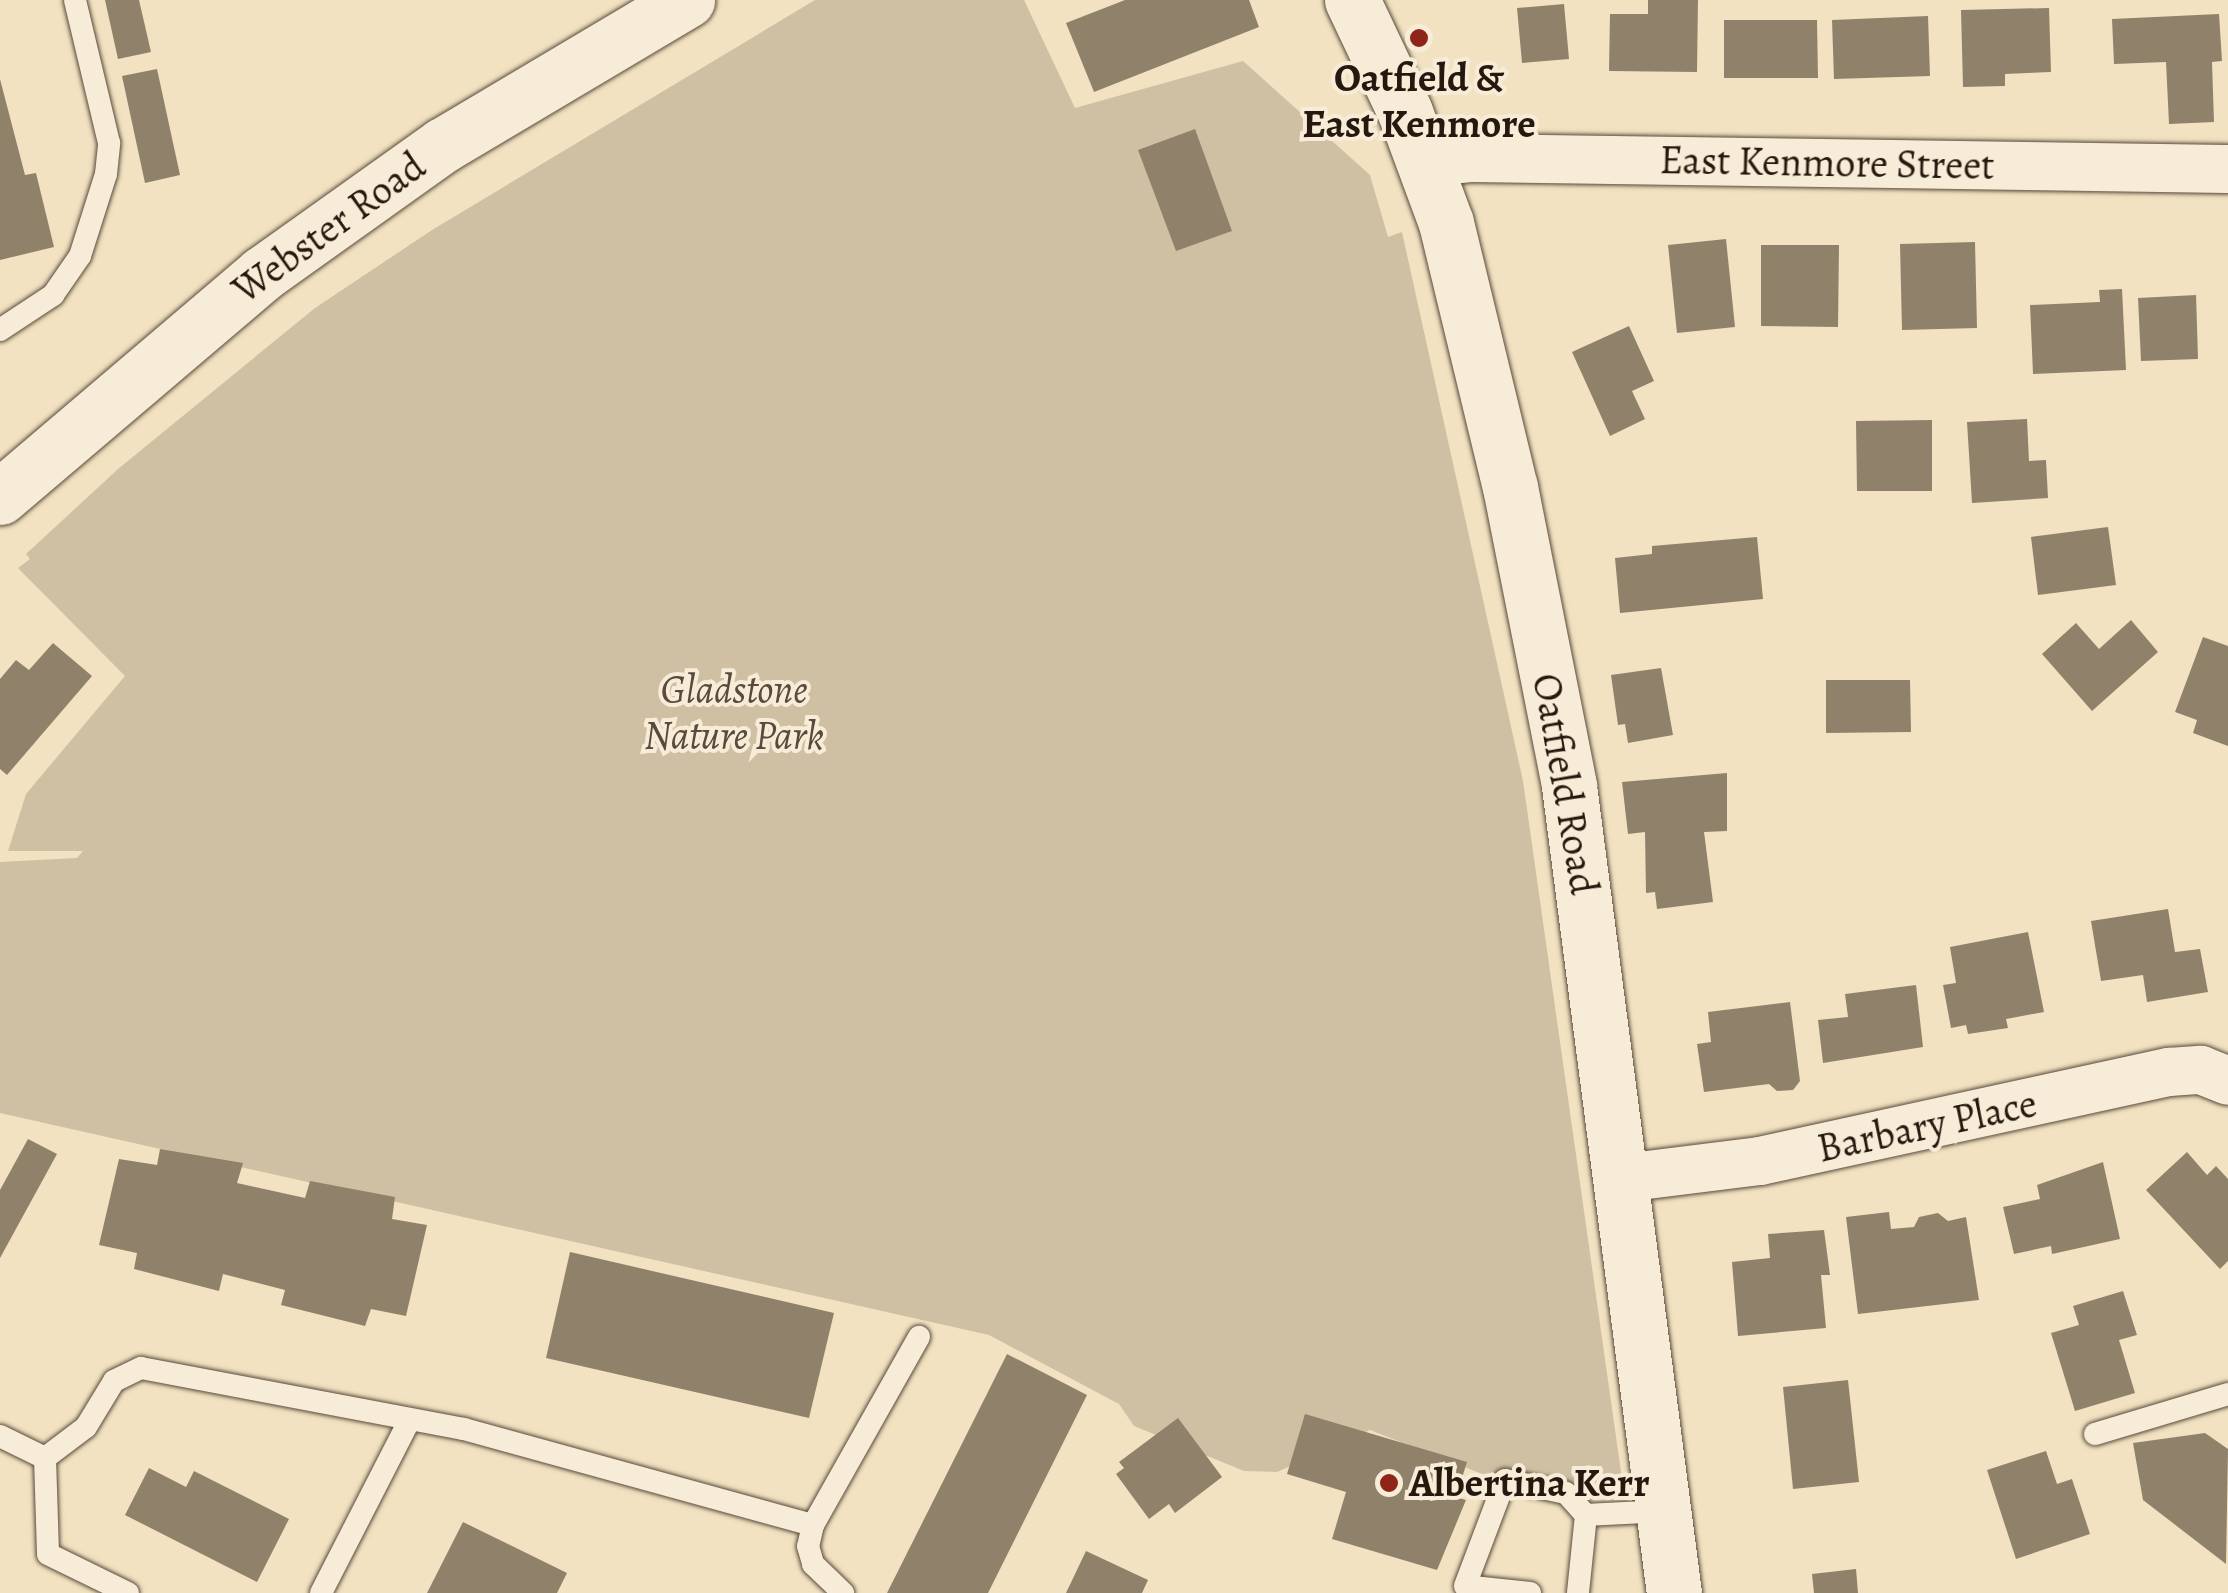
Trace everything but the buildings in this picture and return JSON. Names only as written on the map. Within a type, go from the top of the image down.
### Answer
[{"type":"main road","name":"Webster Road","points":[[0,497],[262,274],[444,145],[687,0]]},
{"type":"main road","name":"Oatfield Road","points":[[1352,0],[1425,163],[1478,344],[1570,786],[1674,1593]]},
{"type":"street","name":"East Kenmore Street","points":[[1425,163],[1472,158],[2228,169]]},
{"type":"street","name":"Barbary Place","points":[[1623,1178],[1778,1157],[2169,1072],[2201,1070],[2228,1082]]},
{"type":"lane","points":[[0,330],[53,295],[80,256],[106,174],[108,143],[74,0]]},
{"type":"lane","points":[[843,1593],[813,1564],[808,1546],[812,1526],[919,1338]]},
{"type":"lane","points":[[46,1458],[86,1427],[114,1381],[141,1368],[464,1429],[812,1526]]},
{"type":"lane","points":[[2094,1434],[2228,1394]]},
{"type":"lane","points":[[321,1593],[409,1421]]},
{"type":"lane","points":[[0,1436],[46,1458]]},
{"type":"lane","points":[[46,1458],[48,1554],[128,1593]]},
{"type":"lane","points":[[1530,1593],[1466,1586],[1505,1480],[1566,1493],[1586,1515],[1578,1593]]},
{"type":"lane","points":[[1586,1515],[1664,1512]]},
{"type":"green space","name":"Gladstone Nature Park","points":[[815,0],[1024,0],[1075,108],[1243,61],[1370,175],[1388,237],[1402,232],[1523,781],[1624,1493],[1609,1489],[1604,1498],[1579,1503],[1518,1488],[1370,1430],[1277,1472],[1244,1471],[1134,1426],[1119,1404],[989,1335],[0,1113],[0,862],[77,858],[83,851],[8,851],[26,794],[125,676],[18,568],[30,559],[26,554],[118,469],[315,308],[432,230]]},
{"type":"place","name":"Oatfield & East Kenmore","points":[[1419,38]]},
{"type":"place","name":"Albertina Kerr","points":[[1389,1483]]}]
